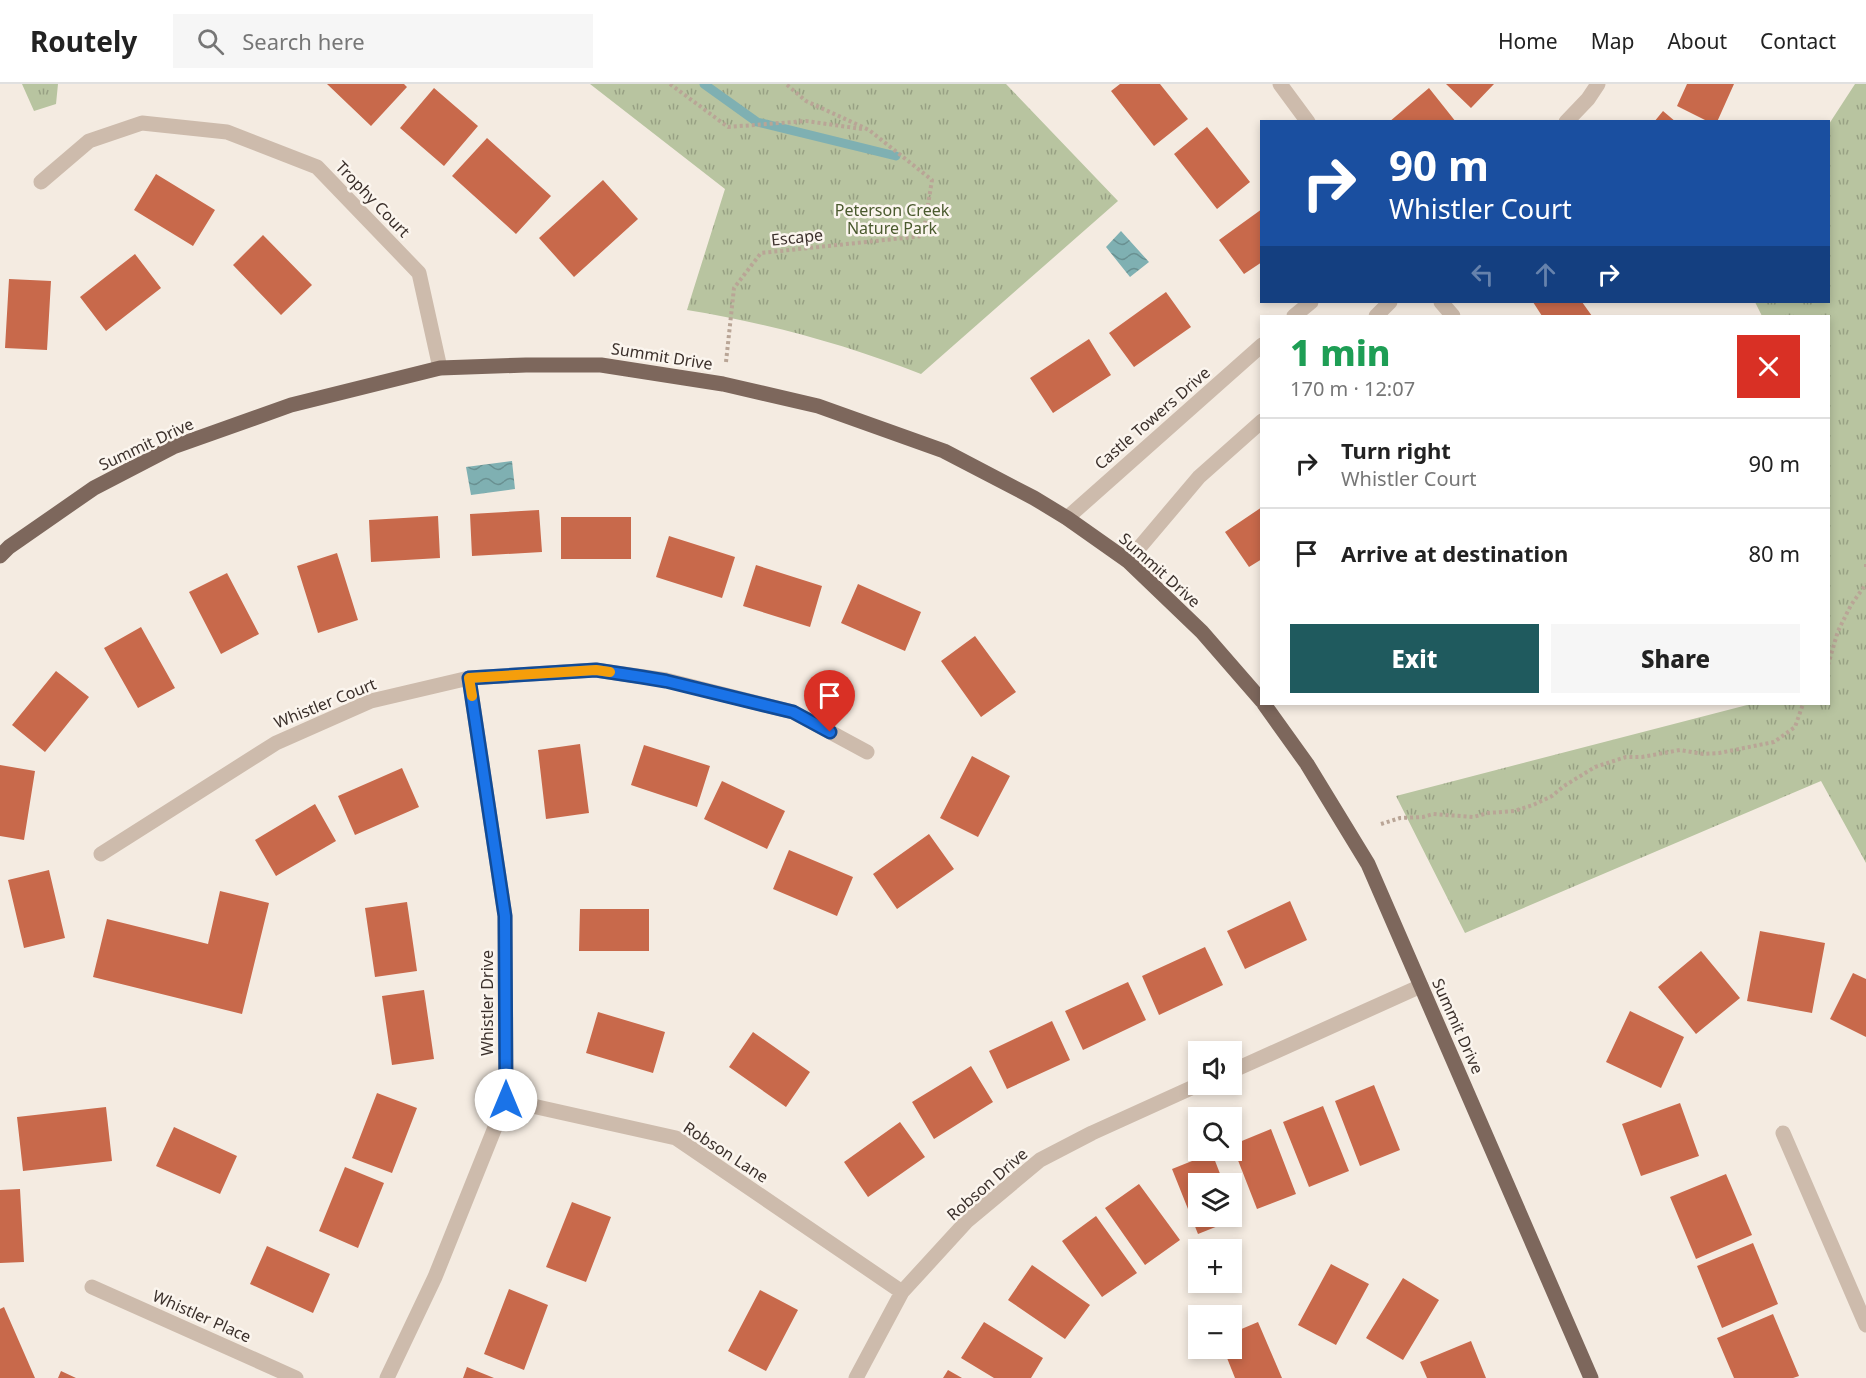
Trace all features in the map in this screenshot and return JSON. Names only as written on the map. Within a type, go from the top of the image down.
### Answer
[{"type":"main road","name":"Summit Drive","points":[[0,556],[9,547],[94,488],[173,447],[291,405],[440,369],[526,365],[601,365],[723,384],[818,406],[944,451],[1034,498],[1128,561],[1202,632],[1260,699]]},
{"type":"main road","name":"Summit Drive","points":[[1265,705],[1307,764],[1368,864],[1591,1378]]},
{"type":"street","points":[[1280,84],[1307,120]]},
{"type":"street","points":[[1568,120],[1588,99],[1598,84]]},
{"type":"street","name":"Trophy Court","points":[[41,182],[89,141],[142,123],[227,132],[317,167],[419,273],[440,369]]},
{"type":"street","points":[[1295,315],[1310,303]]},
{"type":"street","points":[[1377,315],[1389,303]]},
{"type":"street","points":[[1443,303],[1452,315]]},
{"type":"street","name":"Castle Towers Drive","points":[[1067,518],[1260,347]]},
{"type":"street","points":[[1128,561],[1198,477],[1260,423]]},
{"type":"street","name":"Whistler Court","points":[[101,854],[276,743],[371,701],[469,678],[596,670],[666,681],[793,712],[867,752]]},
{"type":"street","name":"Whistler Drive","points":[[387,1378],[435,1277],[506,1100],[505,916],[469,678]]},
{"type":"street","points":[[1242,1067],[1421,986]]},
{"type":"street","name":"Robson Drive","points":[[856,1378],[902,1292],[967,1221],[1040,1161],[1092,1133],[1188,1089]]},
{"type":"street","name":"Robson Lane","points":[[506,1100],[676,1138],[902,1292]]},
{"type":"street","points":[[1783,1133],[1866,1325]]},
{"type":"street","name":"Whistler Place","points":[[93,1287],[296,1378]]},
{"type":"path","points":[[670,84],[728,127],[806,121],[869,130]]},
{"type":"path","name":"Escape","points":[[723,384],[734,288],[761,253],[923,236],[932,180],[869,130],[806,100],[786,84]]},
{"type":"path","points":[[1866,564],[1866,570]]},
{"type":"path","points":[[1830,657],[1838,631],[1851,605],[1866,584]]},
{"type":"path","points":[[1382,824],[1400,818],[1423,817],[1432,814],[1473,817],[1514,811],[1552,796],[1595,767],[1626,757],[1642,757],[1680,750],[1703,754],[1719,753],[1774,742],[1795,727],[1803,705]]},
{"type":"green space","points":[[22,84],[58,84],[56,104],[34,111]]},
{"type":"green space","name":"Peterson Creek Nature Park","points":[[590,84],[1006,84],[1118,201],[921,374],[864,353],[806,336],[747,321],[687,310],[725,189]]},
{"type":"green space","points":[[1855,84],[1866,84],[1866,863],[1821,781],[1465,933],[1396,796],[1747,705],[1830,705],[1830,315],[1762,315],[1756,303],[1830,303],[1830,122]]},
{"type":"water","points":[[1121,231],[1149,262],[1130,277],[1106,247]]},
{"type":"water","points":[[512,461],[515,489],[471,495],[466,467]]},
{"type":"building","points":[[327,84],[404,84],[407,87],[371,126]]},
{"type":"building","points":[[1120,84],[1160,84],[1188,119],[1154,146],[1111,91]]},
{"type":"building","points":[[1446,84],[1494,84],[1471,108]]},
{"type":"building","points":[[1687,84],[1734,84],[1718,120],[1705,120],[1677,106]]},
{"type":"building","points":[[434,88],[478,126],[444,166],[400,128]]},
{"type":"building","points":[[1429,88],[1454,120],[1391,120]]},
{"type":"building","points":[[1663,111],[1674,120],[1656,120]]},
{"type":"building","points":[[1207,127],[1250,182],[1217,209],[1174,154]]},
{"type":"building","points":[[487,138],[551,196],[516,234],[452,176]]},
{"type":"building","points":[[156,174],[215,210],[193,246],[134,210]]},
{"type":"building","points":[[603,180],[638,219],[574,277],[539,238]]},
{"type":"building","points":[[1260,210],[1260,263],[1244,274],[1219,240]]},
{"type":"building","points":[[263,235],[312,285],[281,315],[233,265]]},
{"type":"building","points":[[135,254],[161,288],[106,331],[80,297]]},
{"type":"building","points":[[9,279],[51,281],[47,350],[5,348]]},
{"type":"building","points":[[1166,292],[1191,327],[1134,367],[1109,333]]},
{"type":"building","points":[[1534,303],[1583,303],[1591,315],[1541,315]]},
{"type":"building","points":[[1089,339],[1111,375],[1053,413],[1030,378]]},
{"type":"building","points":[[1260,508],[1260,560],[1249,567],[1225,532]]},
{"type":"building","points":[[539,510],[542,552],[472,556],[470,514]]},
{"type":"building","points":[[438,516],[440,558],[371,562],[369,520]]},
{"type":"building","points":[[561,517],[631,517],[631,559],[561,559]]},
{"type":"building","points":[[669,536],[735,557],[722,598],[656,577]]},
{"type":"building","points":[[337,553],[358,620],[318,633],[297,566]]},
{"type":"building","points":[[756,565],[822,586],[810,627],[743,606]]},
{"type":"building","points":[[227,573],[259,634],[221,654],[189,592]]},
{"type":"building","points":[[858,584],[921,612],[905,651],[841,623]]},
{"type":"building","points":[[141,627],[175,688],[138,708],[104,648]]},
{"type":"building","points":[[975,636],[1016,692],[981,717],[941,661]]},
{"type":"building","points":[[56,671],[89,697],[45,752],[12,725]]},
{"type":"building","points":[[580,744],[589,813],[546,819],[538,750]]},
{"type":"building","points":[[644,745],[710,766],[697,807],[631,785]]},
{"type":"building","points":[[972,756],[1010,776],[978,837],[940,818]]},
{"type":"building","points":[[0,765],[35,771],[24,840],[0,836]]},
{"type":"building","points":[[402,768],[419,807],[355,835],[338,796]]},
{"type":"building","points":[[722,781],[785,811],[767,849],[704,819]]},
{"type":"building","points":[[315,804],[336,841],[276,876],[255,840]]},
{"type":"building","points":[[929,834],[954,869],[897,909],[873,874]]},
{"type":"building","points":[[789,850],[853,877],[837,916],[773,889]]},
{"type":"building","points":[[49,870],[65,938],[24,948],[8,880]]},
{"type":"building","points":[[220,891],[269,903],[242,1014],[93,977],[107,919],[208,944]]},
{"type":"building","points":[[1290,901],[1307,940],[1245,969],[1227,931]]},
{"type":"building","points":[[407,902],[417,971],[375,977],[365,908]]},
{"type":"building","points":[[580,909],[649,909],[649,951],[579,951]]},
{"type":"building","points":[[1760,931],[1825,943],[1812,1013],[1747,1001]]},
{"type":"building","points":[[1205,947],[1223,985],[1159,1015],[1142,976]]},
{"type":"building","points":[[1701,951],[1740,998],[1696,1034],[1658,987]]},
{"type":"building","points":[[1853,973],[1866,979],[1866,1037],[1830,1019]]},
{"type":"building","points":[[1128,982],[1146,1020],[1083,1050],[1065,1011]]},
{"type":"building","points":[[424,990],[434,1059],[392,1065],[382,996]]},
{"type":"building","points":[[1630,1011],[1684,1037],[1661,1088],[1606,1062]]},
{"type":"building","points":[[598,1012],[665,1032],[653,1073],[586,1053]]},
{"type":"building","points":[[1052,1021],[1070,1060],[1007,1089],[989,1051]]},
{"type":"building","points":[[753,1032],[810,1072],[786,1107],[729,1067]]},
{"type":"building","points":[[971,1066],[993,1102],[934,1139],[912,1102]]},
{"type":"building","points":[[1374,1085],[1400,1150],[1360,1166],[1335,1101]]},
{"type":"building","points":[[377,1093],[417,1108],[392,1173],[352,1158]]},
{"type":"building","points":[[1680,1103],[1699,1156],[1641,1176],[1622,1124]]},
{"type":"building","points":[[1323,1106],[1349,1171],[1309,1187],[1283,1122]]},
{"type":"building","points":[[106,1107],[112,1161],[23,1171],[17,1117]]},
{"type":"building","points":[[900,1122],[925,1157],[868,1197],[844,1162]]},
{"type":"building","points":[[174,1127],[237,1156],[220,1194],[156,1166]]},
{"type":"building","points":[[1271,1129],[1296,1194],[1257,1209],[1238,1161],[1242,1161],[1242,1141]]},
{"type":"building","points":[[1192,1161],[1215,1161],[1220,1173],[1188,1173],[1188,1209],[1172,1169]]},
{"type":"building","points":[[345,1167],[384,1183],[358,1248],[319,1231]]},
{"type":"building","points":[[1726,1174],[1752,1235],[1696,1259],[1670,1197]]},
{"type":"building","points":[[1139,1184],[1180,1240],[1145,1265],[1105,1208]]},
{"type":"building","points":[[20,1189],[24,1262],[0,1263],[0,1190]]},
{"type":"building","points":[[572,1202],[611,1217],[586,1282],[546,1267]]},
{"type":"building","points":[[1096,1216],[1137,1273],[1102,1297],[1062,1241]]},
{"type":"building","points":[[1195,1227],[1216,1227],[1198,1234]]},
{"type":"building","points":[[1753,1243],[1778,1304],[1722,1328],[1697,1266]]},
{"type":"building","points":[[267,1246],[330,1274],[313,1313],[250,1284]]},
{"type":"building","points":[[1331,1264],[1369,1284],[1336,1345],[1298,1325]]},
{"type":"building","points":[[1032,1265],[1090,1305],[1065,1339],[1008,1300]]},
{"type":"building","points":[[1403,1278],[1439,1300],[1403,1360],[1366,1338]]},
{"type":"building","points":[[509,1289],[548,1305],[524,1370],[484,1354]]},
{"type":"building","points":[[760,1290],[798,1310],[766,1371],[728,1351]]},
{"type":"building","points":[[4,1307],[35,1378],[0,1378],[0,1309]]},
{"type":"building","points":[[1773,1314],[1799,1376],[1793,1378],[1734,1378],[1717,1338]]},
{"type":"building","points":[[984,1322],[1043,1358],[1031,1378],[994,1378],[961,1358]]},
{"type":"building","points":[[1258,1322],[1282,1378],[1235,1378],[1227,1359],[1242,1359],[1242,1329]]},
{"type":"building","points":[[1471,1341],[1486,1378],[1427,1378],[1420,1362]]},
{"type":"building","points":[[467,1367],[494,1378],[463,1378]]},
{"type":"building","points":[[948,1370],[962,1378],[943,1378]]},
{"type":"building","points":[[61,1371],[76,1378],[58,1378]]},
{"type":"waterway","points":[[704,84],[757,122],[896,156]]},
{"type":"slow traffic","points":[[472,696],[469,678],[596,670],[610,672]]},
{"type":"route","points":[[506,1100],[505,916],[469,678],[596,670],[666,681],[793,712],[830,732]]}]
